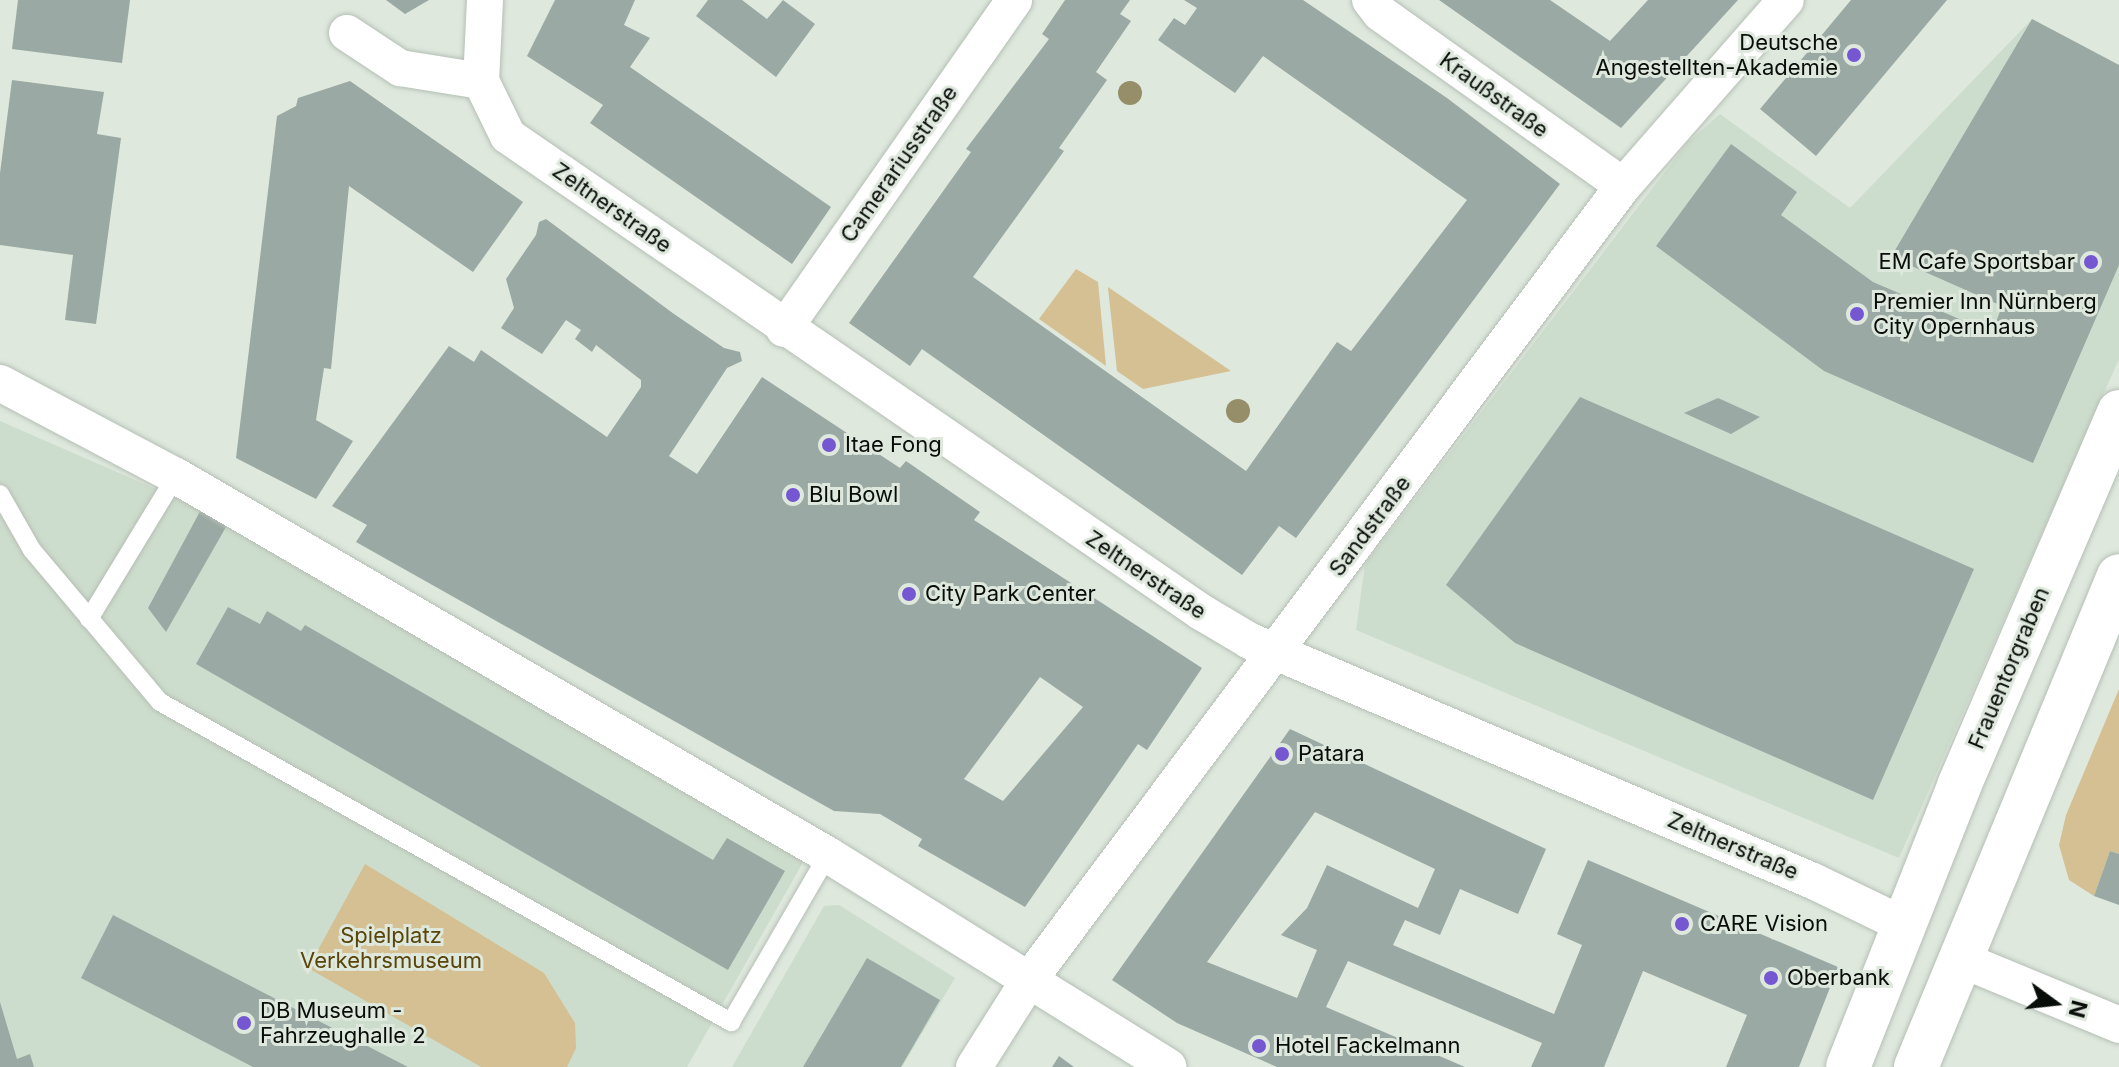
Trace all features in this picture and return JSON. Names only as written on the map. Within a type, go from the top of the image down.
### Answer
[{"type":"main road","name":"Frauentorgraben","points":[[1848,1067],[1904,925],[2119,412]]},
{"type":"main road","points":[[1916,1067],[2119,576]]},
{"type":"main road","points":[[1904,925],[1960,959]]},
{"type":"street","points":[[347,33],[400,68],[481,81],[485,0]]},
{"type":"street","name":"Camerariusstraße","points":[[784,329],[1014,0]]},
{"type":"street","name":"Kraußstraße","points":[[1370,0],[1380,13],[1623,186]]},
{"type":"street","name":"Sandstraße","points":[[974,1067],[1029,980],[1623,186],[1786,0]]},
{"type":"street","name":"Zeltnerstraße","points":[[481,81],[508,136],[784,329],[1201,612],[1276,650],[1813,881],[1904,925]]},
{"type":"street","points":[[0,383],[176,476],[828,855],[1168,1067]]},
{"type":"street","points":[[1960,959],[2119,1025]]},
{"type":"lane","points":[[89,619],[176,476]]},
{"type":"lane","points":[[0,494],[32,550],[160,702],[731,1022],[828,855]]},
{"type":"shaded area","points":[[2032,19],[2119,65],[2119,359],[1899,858],[1356,630],[1365,564],[1687,143],[1720,114],[1850,208]]},
{"type":"shaded area","points":[[0,421],[236,524],[806,857],[687,1067],[0,1067]]},
{"type":"shaded area","points":[[839,905],[955,978],[902,1067],[732,1067],[824,906]]},
{"type":"green space","points":[[1076,269],[1098,282],[1106,366],[1039,319]]},
{"type":"green space","points":[[1108,287],[1231,371],[1143,389],[1117,371]]},
{"type":"green space","points":[[2119,689],[2119,854],[2110,851],[2094,896],[2069,880],[2059,845],[2066,815]]},
{"type":"green space","name":"Spielplatz Verkehrsmuseum","points":[[365,864],[544,973],[575,1023],[576,1048],[567,1067],[481,1067],[308,968]]},
{"type":"building","points":[[18,0],[130,0],[122,63],[12,49]]},
{"type":"building","points":[[386,0],[429,0],[405,14]]},
{"type":"building","points":[[555,0],[635,0],[624,25],[650,38],[630,67],[831,207],[792,264],[590,123],[603,105],[527,56]]},
{"type":"building","points":[[708,0],[742,0],[767,19],[783,0],[815,24],[776,77],[696,16]]},
{"type":"building","points":[[1065,0],[1130,0],[1120,14],[1131,21],[1096,72],[1107,80],[1059,148],[1064,151],[973,277],[1246,471],[1337,342],[1351,351],[1467,200],[1263,56],[1235,93],[1165,45],[1158,40],[1174,18],[1185,25],[1197,8],[1184,0],[1303,0],[1447,98],[1560,184],[1296,538],[1279,526],[1242,575],[922,349],[910,366],[849,323],[971,152],[966,149],[1049,39],[1042,34]]},
{"type":"building","points":[[1439,0],[1550,0],[1610,41],[1648,0],[1738,0],[1621,128]]},
{"type":"building","name":"Deutsche Angestellten-Akademie","points":[[1851,0],[1947,0],[1816,156],[1760,109]]},
{"type":"building","points":[[2032,19],[2119,65],[2119,265],[2033,463],[1824,371],[1656,246],[1731,144],[1797,192],[1781,215],[1873,282],[1992,333],[2002,306],[1891,257]]},
{"type":"building","points":[[12,80],[104,92],[97,134],[121,138],[96,324],[65,320],[73,255],[0,245],[0,173]]},
{"type":"building","points":[[350,81],[523,202],[473,272],[349,186],[331,369],[324,368],[316,420],[353,441],[316,499],[236,458],[277,116],[296,106],[298,98]]},
{"type":"building","points":[[546,219],[674,314],[724,348],[740,352],[742,361],[727,368],[669,456],[697,474],[762,377],[900,468],[906,461],[980,512],[974,520],[1202,668],[1147,750],[1138,744],[1025,907],[918,846],[922,839],[880,814],[834,811],[356,542],[367,525],[332,506],[449,346],[474,362],[481,350],[607,437],[641,387],[641,380],[596,345],[592,352],[575,339],[581,330],[566,320],[542,354],[501,328],[514,308],[506,279],[536,235],[539,222]],"holes":[[[1040,677],[1083,707],[1003,801],[964,779]]]},
{"type":"building","points":[[1580,397],[1974,569],[1873,800],[1515,643],[1446,585]]},
{"type":"building","points":[[1718,398],[1760,417],[1731,434],[1684,413]]},
{"type":"building","points":[[204,504],[230,520],[166,632],[148,608]]},
{"type":"building","points":[[228,607],[260,624],[267,611],[301,631],[305,625],[713,860],[727,838],[785,871],[728,970],[196,664]]},
{"type":"building","points":[[1290,729],[1546,849],[1518,914],[1460,889],[1440,935],[1405,920],[1393,945],[1554,1014],[1582,945],[1557,934],[1588,860],[1838,967],[1799,1067],[1726,1067],[1747,1015],[1643,971],[1604,1067],[1531,1067],[1542,1043],[1348,961],[1326,1007],[1465,1067],[1277,1067],[1177,1023],[1112,980]],"holes":[[[1315,812],[1435,869],[1418,908],[1327,865],[1307,908],[1281,935],[1317,950],[1297,998],[1207,962]]]},
{"type":"building","points":[[2110,851],[2119,854],[2119,905],[2094,896]]},
{"type":"building","name":"DB Museum - Fahrzeughalle 2","points":[[113,915],[408,1067],[253,1067],[81,978]]},
{"type":"building","points":[[867,958],[940,1000],[901,1067],[803,1067]]},
{"type":"building","points":[[0,1002],[17,1059],[30,1054],[34,1067],[0,1067]]},
{"type":"building","points":[[1059,1056],[1074,1067],[1052,1067]]},
{"type":"place","name":"Deutsche Angestellten-Akademie","points":[[1854,55]]},
{"type":"place","name":"EM Cafe Sportsbar","points":[[2091,262]]},
{"type":"place","name":"Premier Inn Nürnberg City Opernhaus","points":[[1857,314]]},
{"type":"place","name":"Itae Fong","points":[[829,445]]},
{"type":"place","name":"Blu Bowl","points":[[793,495]]},
{"type":"place","name":"City Park Center","points":[[909,594]]},
{"type":"place","name":"Patara","points":[[1282,754]]},
{"type":"place","name":"CARE Vision","points":[[1682,924]]},
{"type":"place","name":"Oberbank","points":[[1771,978]]},
{"type":"place","name":"DB Museum - Fahrzeughalle 2","points":[[244,1023]]},
{"type":"place","name":"Hotel Fackelmann","points":[[1259,1046]]}]
